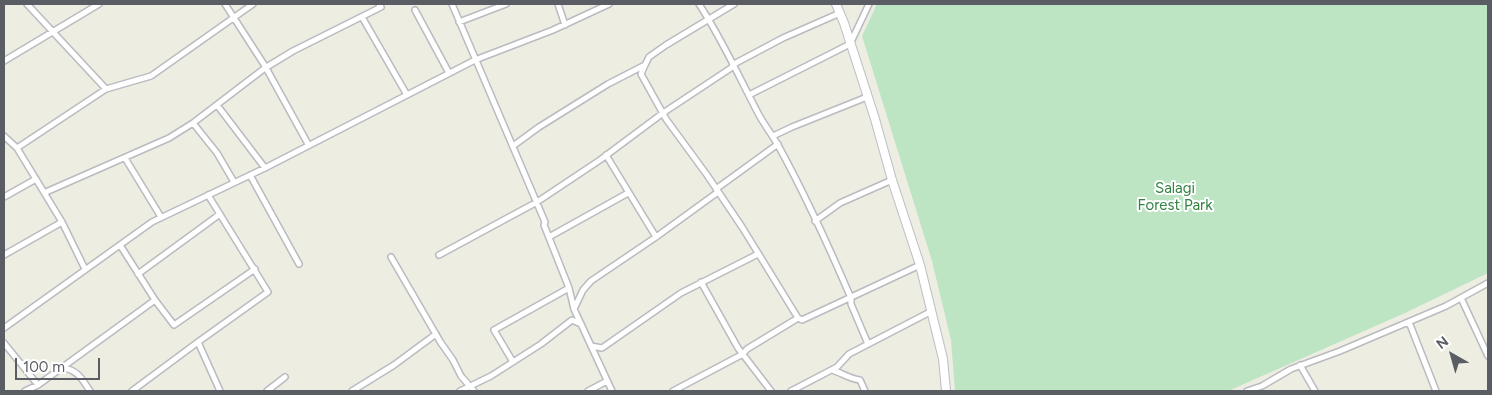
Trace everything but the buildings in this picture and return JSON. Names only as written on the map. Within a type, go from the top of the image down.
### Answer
[{"type":"street","points":[[27,4],[106,89]]},
{"type":"street","points":[[4,61],[99,4]]},
{"type":"street","points":[[225,4],[266,68],[308,144]]},
{"type":"street","points":[[17,148],[106,89],[151,76],[253,4]]},
{"type":"street","points":[[46,192],[169,138],[193,123],[266,68],[293,51],[381,7],[379,4]]},
{"type":"street","points":[[452,4],[537,202],[569,288],[574,309],[612,391]]},
{"type":"street","points":[[459,22],[506,4]]},
{"type":"street","points":[[558,4],[565,24]]},
{"type":"street","points":[[4,328],[161,217],[265,168],[308,144],[475,60],[609,4]]},
{"type":"street","points":[[699,4],[734,64],[760,117],[778,144],[828,245],[868,344]]},
{"type":"street","points":[[734,4],[654,53],[649,58],[641,74],[663,113],[717,190],[798,318],[802,320],[920,265]]},
{"type":"street","points":[[836,4],[920,265],[944,365],[946,391]]},
{"type":"street","points":[[748,95],[850,44],[869,4]]},
{"type":"street","points":[[415,10],[450,73]]},
{"type":"street","points":[[439,255],[537,202],[663,113],[731,68],[734,64],[783,38],[840,13]]},
{"type":"street","points":[[362,17],[407,95]]},
{"type":"street","points":[[514,146],[538,128],[608,84],[645,65]]},
{"type":"street","points":[[773,136],[867,97]]},
{"type":"street","points":[[217,105],[265,168]]},
{"type":"street","points":[[193,123],[217,153],[234,182]]},
{"type":"street","points":[[4,136],[17,148],[46,192],[85,269]]},
{"type":"street","points":[[574,309],[583,290],[591,281],[656,237],[778,144]]},
{"type":"street","points":[[606,155],[656,237]]},
{"type":"street","points":[[125,158],[161,217]]},
{"type":"street","points":[[250,175],[299,264]]},
{"type":"street","points":[[4,197],[36,179]]},
{"type":"street","points":[[815,220],[840,203],[892,180]]},
{"type":"street","points":[[549,237],[628,193]]},
{"type":"street","points":[[132,391],[268,292],[208,195]]},
{"type":"street","points":[[138,274],[220,214]]},
{"type":"street","points":[[4,255],[62,222]]},
{"type":"street","points":[[120,245],[155,300],[174,325],[255,269]]},
{"type":"street","points":[[591,346],[602,348],[665,304],[701,282],[758,254]]},
{"type":"street","points":[[391,257],[461,376],[474,391]]},
{"type":"street","points":[[701,282],[734,341],[770,391]]},
{"type":"street","points":[[1247,391],[1262,386],[1300,365],[1340,351],[1408,322],[1488,284]]},
{"type":"street","points":[[513,362],[494,330],[569,288]]},
{"type":"street","points":[[1461,298],[1488,356]]},
{"type":"street","points":[[25,391],[38,385],[155,300]]},
{"type":"street","points":[[791,391],[832,370],[849,354],[930,312]]},
{"type":"street","points":[[672,391],[743,354],[747,349],[798,318]]},
{"type":"street","points":[[460,391],[491,376],[541,344],[572,320],[581,324]]},
{"type":"street","points":[[1408,322],[1436,391]]},
{"type":"street","points":[[352,391],[394,365],[436,334]]},
{"type":"street","points":[[198,342],[220,391]]},
{"type":"street","points":[[4,343],[38,385]]},
{"type":"street","points":[[1300,365],[1315,391]]},
{"type":"street","points":[[61,368],[70,369],[79,375],[90,391]]},
{"type":"street","points":[[832,370],[843,373],[852,379],[860,380],[865,391]]},
{"type":"street","points":[[267,391],[285,377]]},
{"type":"street","points":[[588,391],[607,381]]},
{"type":"green space","name":"Salagi Forest Park","points":[[877,4],[1488,4],[1488,273],[1405,313],[1228,391],[955,391],[951,340],[932,261],[862,36]]}]
